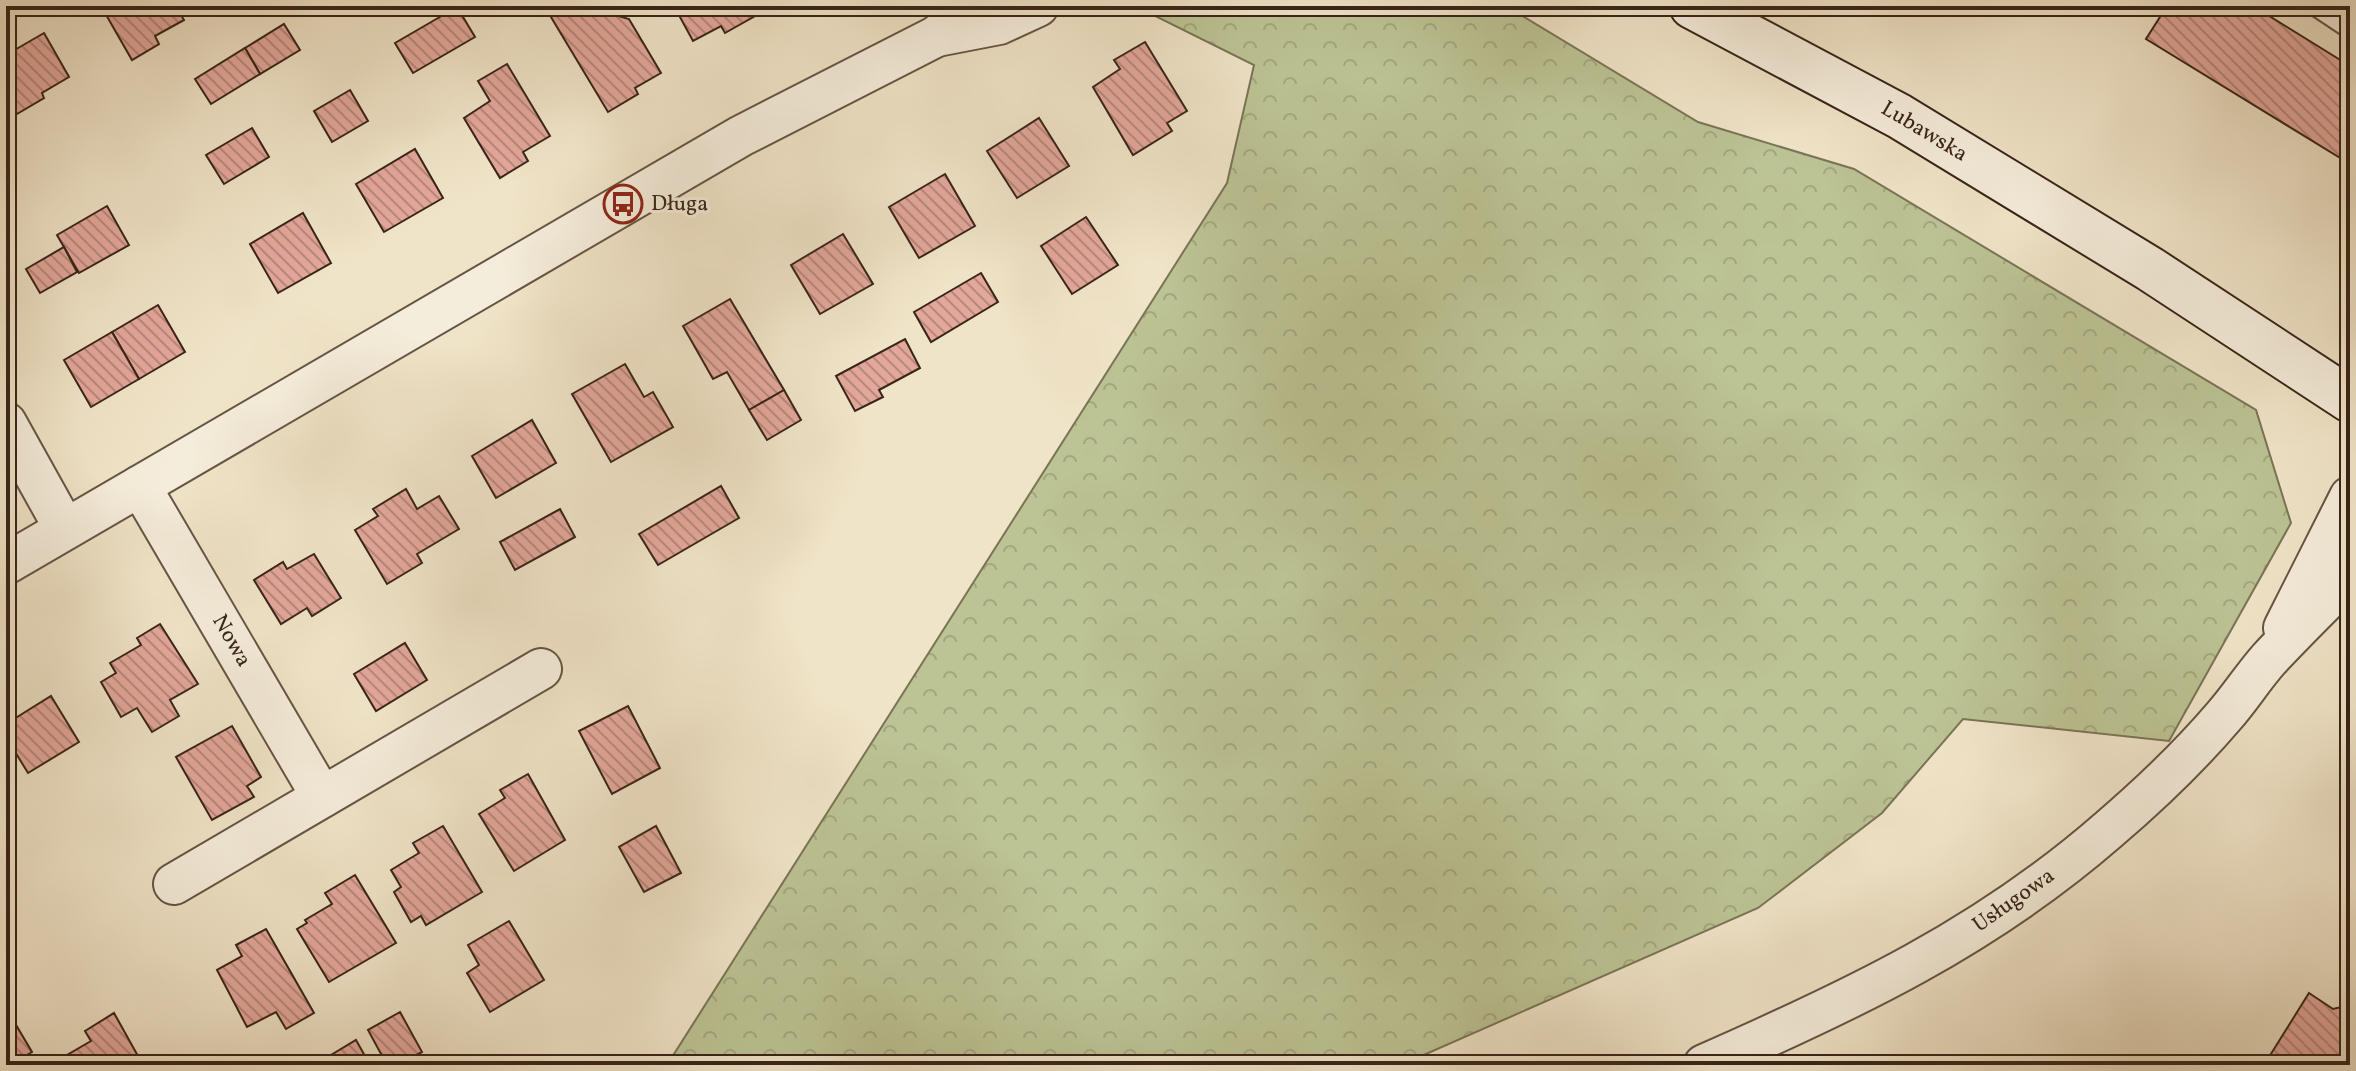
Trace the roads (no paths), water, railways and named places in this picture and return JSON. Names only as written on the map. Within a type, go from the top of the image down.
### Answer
[{"type":"main road","name":"Lubawska","points":[[1692,6],[1899,116],[2150,269],[2350,400]]},
{"type":"main road","name":"Lubawska","points":[[2150,269],[2350,366]]},
{"type":"street","points":[[6,564],[741,136],[937,36],[972,6]]},
{"type":"street","points":[[937,36],[999,24],[1038,6]]},
{"type":"street","points":[[6,423],[65,529]]},
{"type":"street","name":"Nowa","points":[[140,486],[322,797]]},
{"type":"street","name":"Usługowa","points":[[2268,661],[2350,497]]},
{"type":"street","name":"Usługowa","points":[[1704,1065],[1838,1006],[1938,954],[2020,900],[2108,831],[2168,773],[2225,716],[2268,661],[2350,576]]},
{"type":"street","points":[[174,884],[541,669]]},
{"type":"lane","points":[[2317,6],[2350,28]]},
{"type":"place","name":"Długa","points":[[623,204]]}]
